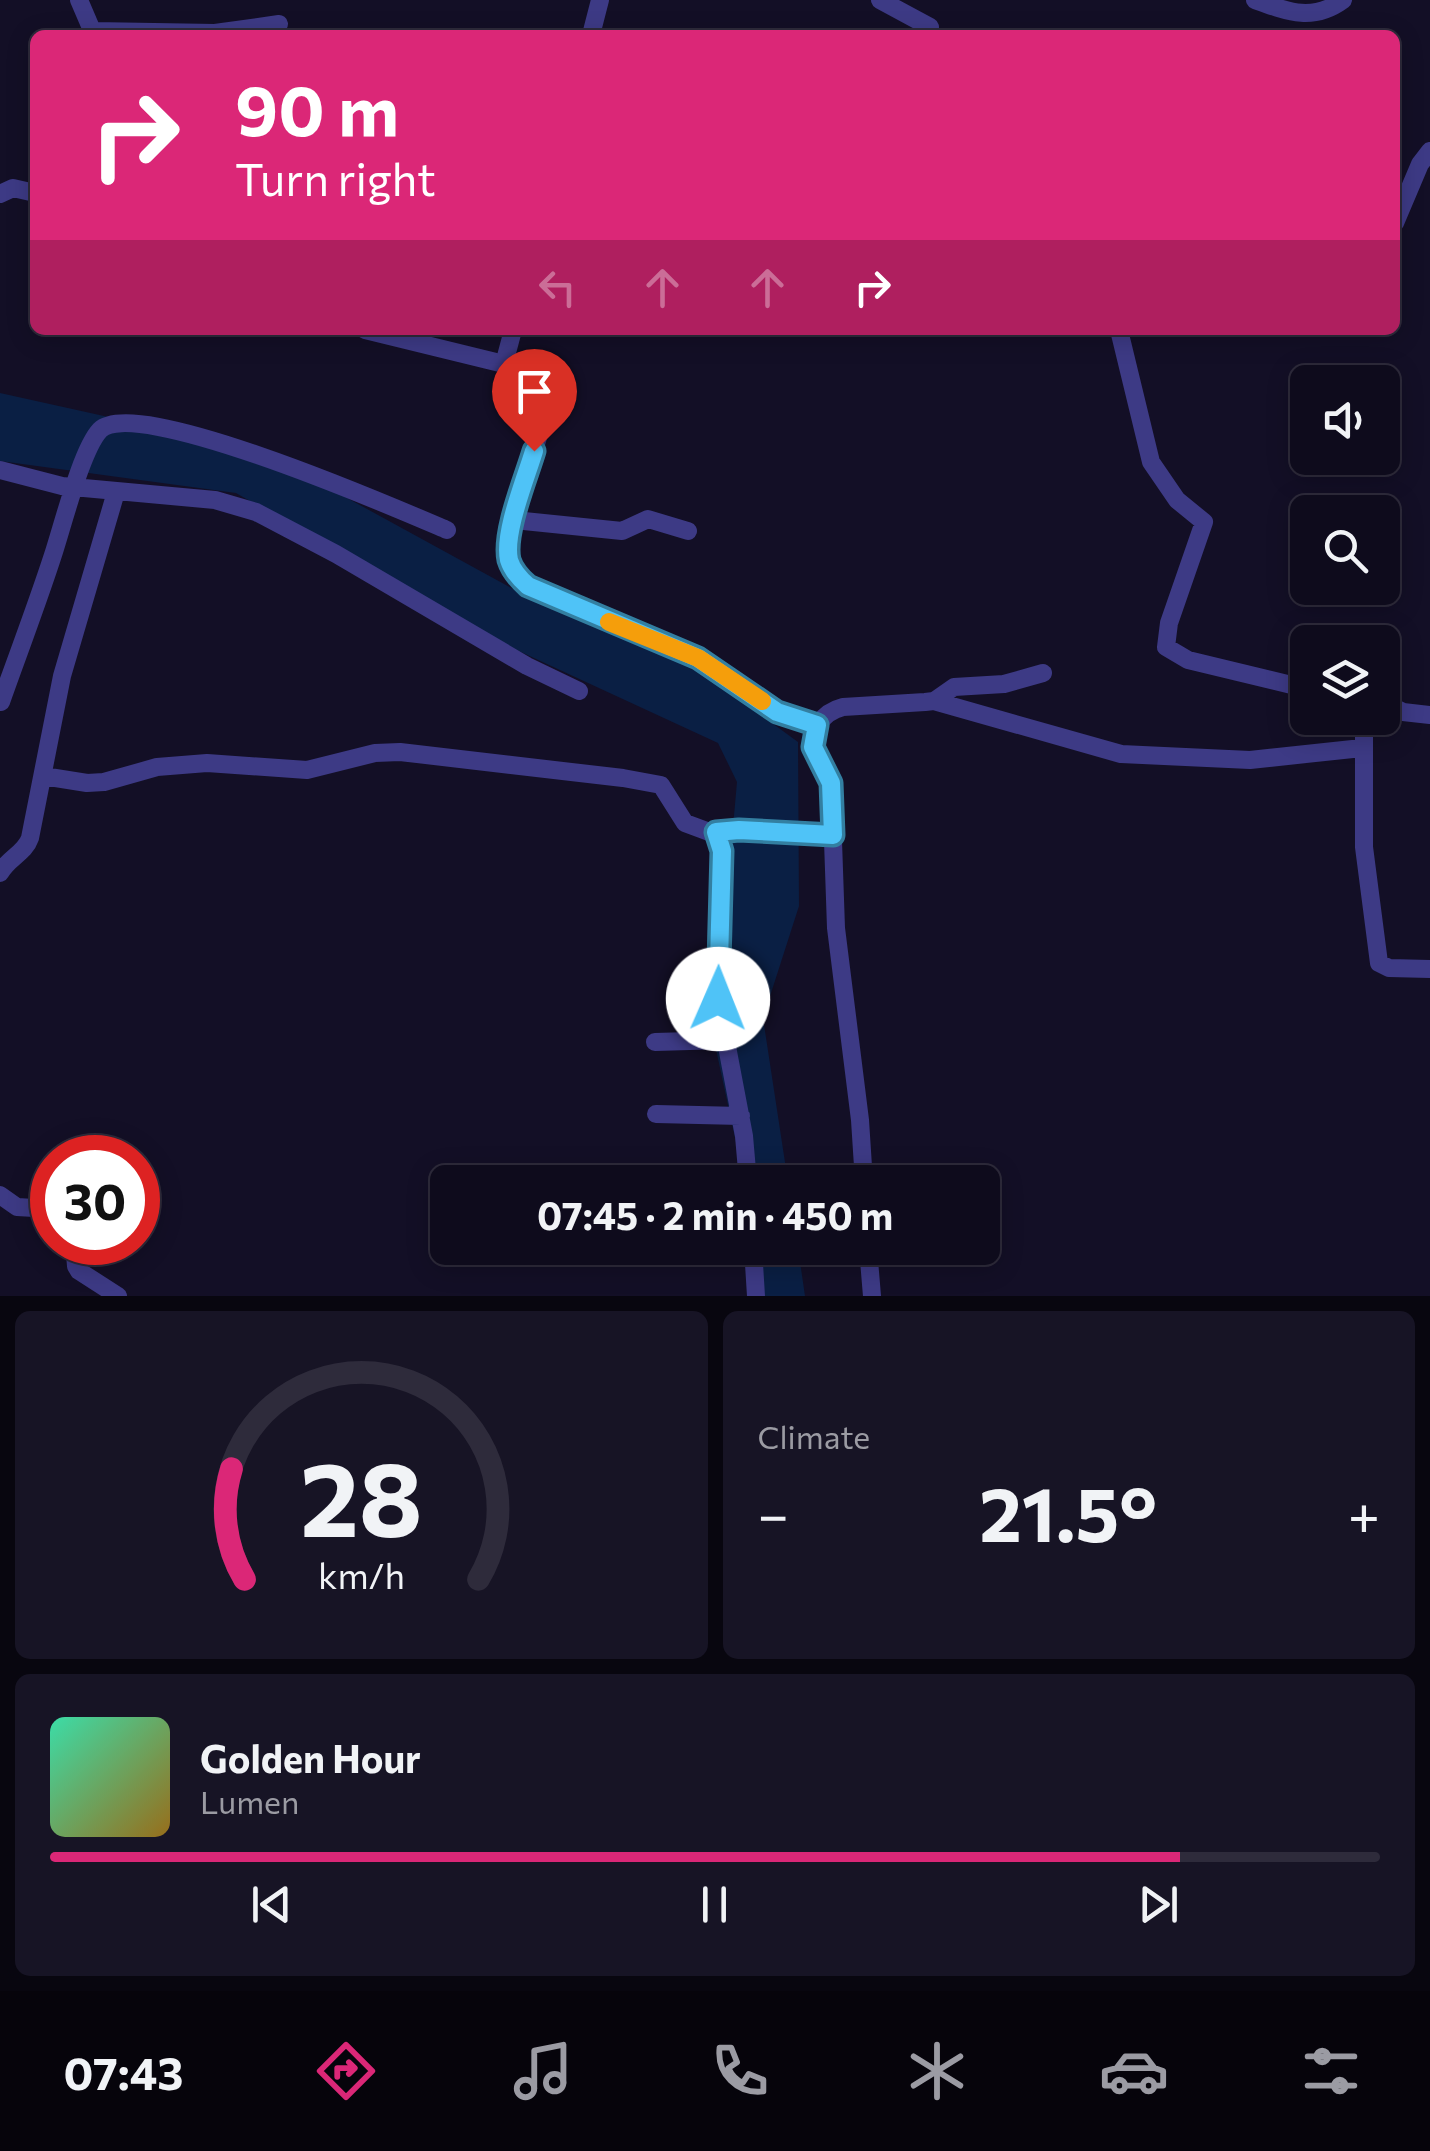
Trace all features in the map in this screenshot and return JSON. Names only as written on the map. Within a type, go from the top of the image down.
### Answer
[{"type":"street","points":[[79,0],[93,30]]},
{"type":"street","points":[[592,30],[600,0]]},
{"type":"street","points":[[880,0],[930,27]]},
{"type":"street","points":[[1256,0],[1279,9],[1320,14],[1343,0]]},
{"type":"street","points":[[236,30],[279,24]]},
{"type":"street","points":[[1400,213],[1420,164],[1430,151]]},
{"type":"street","points":[[0,194],[12,188],[30,192]]},
{"type":"street","points":[[385,335],[543,375],[549,382],[508,557],[528,586],[698,658],[777,712],[817,725]]},
{"type":"street","points":[[504,364],[512,335]]},
{"type":"street","points":[[1120,335],[1155,471],[1176,500],[1204,522],[1169,623],[1166,647],[1188,660],[1290,686]]},
{"type":"street","points":[[1,702],[75,484],[98,432],[108,425],[176,431],[233,446],[358,492],[446,530]]},
{"type":"street","points":[[0,470],[116,492],[215,500],[256,512],[336,554],[526,666],[579,691]]},
{"type":"street","points":[[0,873],[7,861],[27,846],[62,676],[116,492]]},
{"type":"street","points":[[514,520],[622,531],[648,519],[688,531]]},
{"type":"street","points":[[934,701],[954,687],[1004,684],[1043,673]]},
{"type":"street","points":[[863,1165],[836,928],[831,783],[813,747],[823,715],[843,707],[934,701],[1120,754],[1250,760],[1362,748]]},
{"type":"street","points":[[1400,711],[1430,715]]},
{"type":"street","points":[[1363,735],[1364,848],[1379,963],[1388,968],[1430,969]]},
{"type":"street","points":[[43,776],[104,782],[157,767],[234,762],[307,770],[400,752],[654,782],[661,786],[685,823],[716,832],[833,835]]},
{"type":"street","points":[[716,832],[722,851],[717,977],[746,1165]]},
{"type":"street","points":[[655,1042],[724,1040]]},
{"type":"street","points":[[656,1114],[741,1116]]},
{"type":"street","points":[[0,1195],[17,1207],[30,1208]]},
{"type":"street","points":[[76,1265],[118,1296]]},
{"type":"street","points":[[754,1265],[756,1296]]},
{"type":"street","points":[[869,1265],[872,1296]]},
{"type":"water","points":[[0,393],[244,447],[274,458],[535,601],[701,671],[798,742],[799,906],[763,1018],[785,1165],[740,1165],[714,1040],[737,782],[718,743],[484,635],[236,493],[0,461]]},
{"type":"water","points":[[747,1265],[800,1265],[805,1296],[750,1296]]},
{"type":"slow traffic","points":[[609,622],[698,658],[762,701]]},
{"type":"route","points":[[534,451],[508,557],[528,586],[698,658],[777,712],[817,725],[813,747],[829,774],[833,835],[716,832],[722,851],[718,999]]}]
